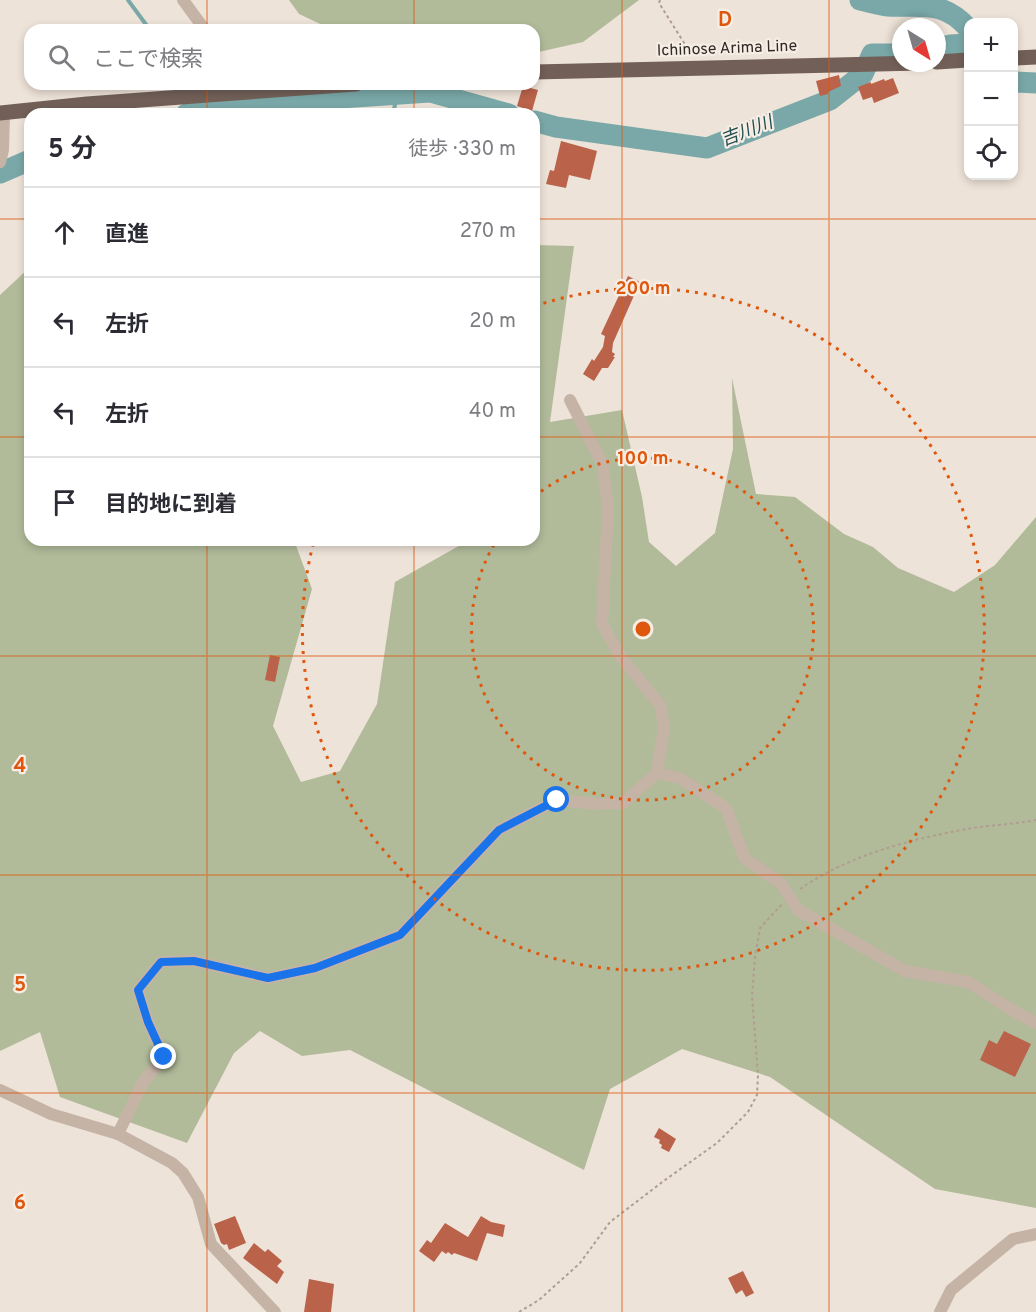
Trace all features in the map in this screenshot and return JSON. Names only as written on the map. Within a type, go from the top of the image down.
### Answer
[{"type":"main road","points":[[1018,58],[1036,57]]},
{"type":"main road","points":[[946,61],[964,60]]},
{"type":"main road","name":"Ichinose Arima Line","points":[[540,72],[799,64],[892,64]]},
{"type":"main road","points":[[49,108],[230,90]]},
{"type":"main road","points":[[2,113],[24,111]]},
{"type":"street","points":[[183,0],[201,24]]},
{"type":"street","points":[[0,162],[3,150],[2,113]]},
{"type":"street","points":[[118,1134],[143,1082],[164,1057],[148,1022],[138,990],[161,962],[194,961],[268,978],[315,968],[400,935],[499,830],[557,800],[597,804],[623,803],[657,773],[664,726],[660,705],[621,657],[602,624],[608,510],[603,465],[570,400]]},
{"type":"street","points":[[657,773],[679,778],[726,808],[745,859],[781,883],[798,910],[905,971],[968,982],[1036,1023]]},
{"type":"street","points":[[0,1090],[51,1114],[118,1134],[172,1163],[183,1173],[198,1197],[211,1244],[275,1312]]},
{"type":"street","points":[[940,1312],[951,1290],[1013,1239],[1036,1234]]},
{"type":"path","points":[[660,0],[659,3],[689,49],[696,68]]},
{"type":"path","points":[[519,1312],[538,1300],[580,1263],[610,1222],[717,1143],[748,1112],[757,1095],[758,1075],[752,996],[760,928],[790,896],[829,870],[874,851],[970,829],[1036,820]]},
{"type":"green space","points":[[289,0],[639,0],[583,42],[540,52],[540,24],[320,24],[299,14]]},
{"type":"green space","points":[[540,245],[574,246],[550,422],[622,410],[642,497],[649,542],[676,566],[715,533],[733,449],[732,378],[756,494],[795,497],[844,534],[873,547],[898,568],[954,592],[995,565],[1036,517],[1036,1208],[935,1189],[770,1077],[682,1049],[610,1089],[584,1170],[350,1050],[302,1056],[260,1031],[234,1053],[187,1143],[60,1097],[40,1032],[0,1051],[0,295],[24,273],[24,546],[296,546],[312,589],[273,726],[301,782],[340,771],[377,704],[395,582],[459,546],[540,546]]},
{"type":"building","points":[[839,75],[841,86],[820,96],[816,81]]},
{"type":"building","points":[[893,78],[899,93],[874,103],[872,97],[863,100],[858,87]]},
{"type":"building","points":[[522,90],[538,90],[533,108],[517,106]]},
{"type":"building","points":[[561,141],[597,151],[590,180],[569,175],[566,188],[546,184],[550,170],[554,171]]},
{"type":"building","points":[[628,276],[640,282],[613,343],[612,352],[615,357],[608,368],[602,368],[594,381],[583,374],[603,347],[605,336],[601,334]]},
{"type":"building","points":[[270,655],[280,657],[275,682],[265,680]]},
{"type":"building","points":[[1004,1031],[1031,1044],[1015,1077],[980,1060],[989,1040],[997,1044]]},
{"type":"building","points":[[659,1128],[676,1139],[669,1152],[661,1148],[660,1140],[654,1137]]},
{"type":"building","points":[[235,1216],[246,1243],[229,1250],[227,1244],[221,1243],[214,1224]]},
{"type":"building","points":[[481,1216],[491,1222],[505,1225],[503,1237],[487,1233],[477,1261],[442,1251],[434,1262],[419,1251],[427,1240],[431,1243],[445,1223],[468,1237]]},
{"type":"building","points":[[254,1243],[265,1252],[268,1249],[282,1261],[277,1266],[284,1272],[277,1284],[243,1258]]},
{"type":"building","points":[[743,1271],[754,1293],[746,1297],[742,1290],[736,1294],[728,1278]]},
{"type":"building","points":[[309,1279],[334,1284],[331,1312],[304,1312]]},
{"type":"waterway","points":[[128,0],[146,24]]},
{"type":"waterway","points":[[860,0],[888,6],[922,6],[941,9],[964,24]]},
{"type":"waterway","name":"吉川川","points":[[946,46],[964,44]]},
{"type":"waterway","name":"吉川川","points":[[540,123],[556,127],[707,148],[830,100],[863,74],[872,54],[892,54]]},
{"type":"waterway","name":"吉川川","points":[[1018,82],[1036,83]]},
{"type":"waterway","name":"吉川川","points":[[204,108],[430,92],[487,108]]},
{"type":"waterway","points":[[394,108],[397,95]]},
{"type":"waterway","name":"吉川川","points":[[0,173],[24,163]]},
{"type":"route","points":[[164,1057],[148,1022],[138,990],[161,962],[194,961],[268,978],[315,968],[400,935],[499,830],[557,800]]}]
